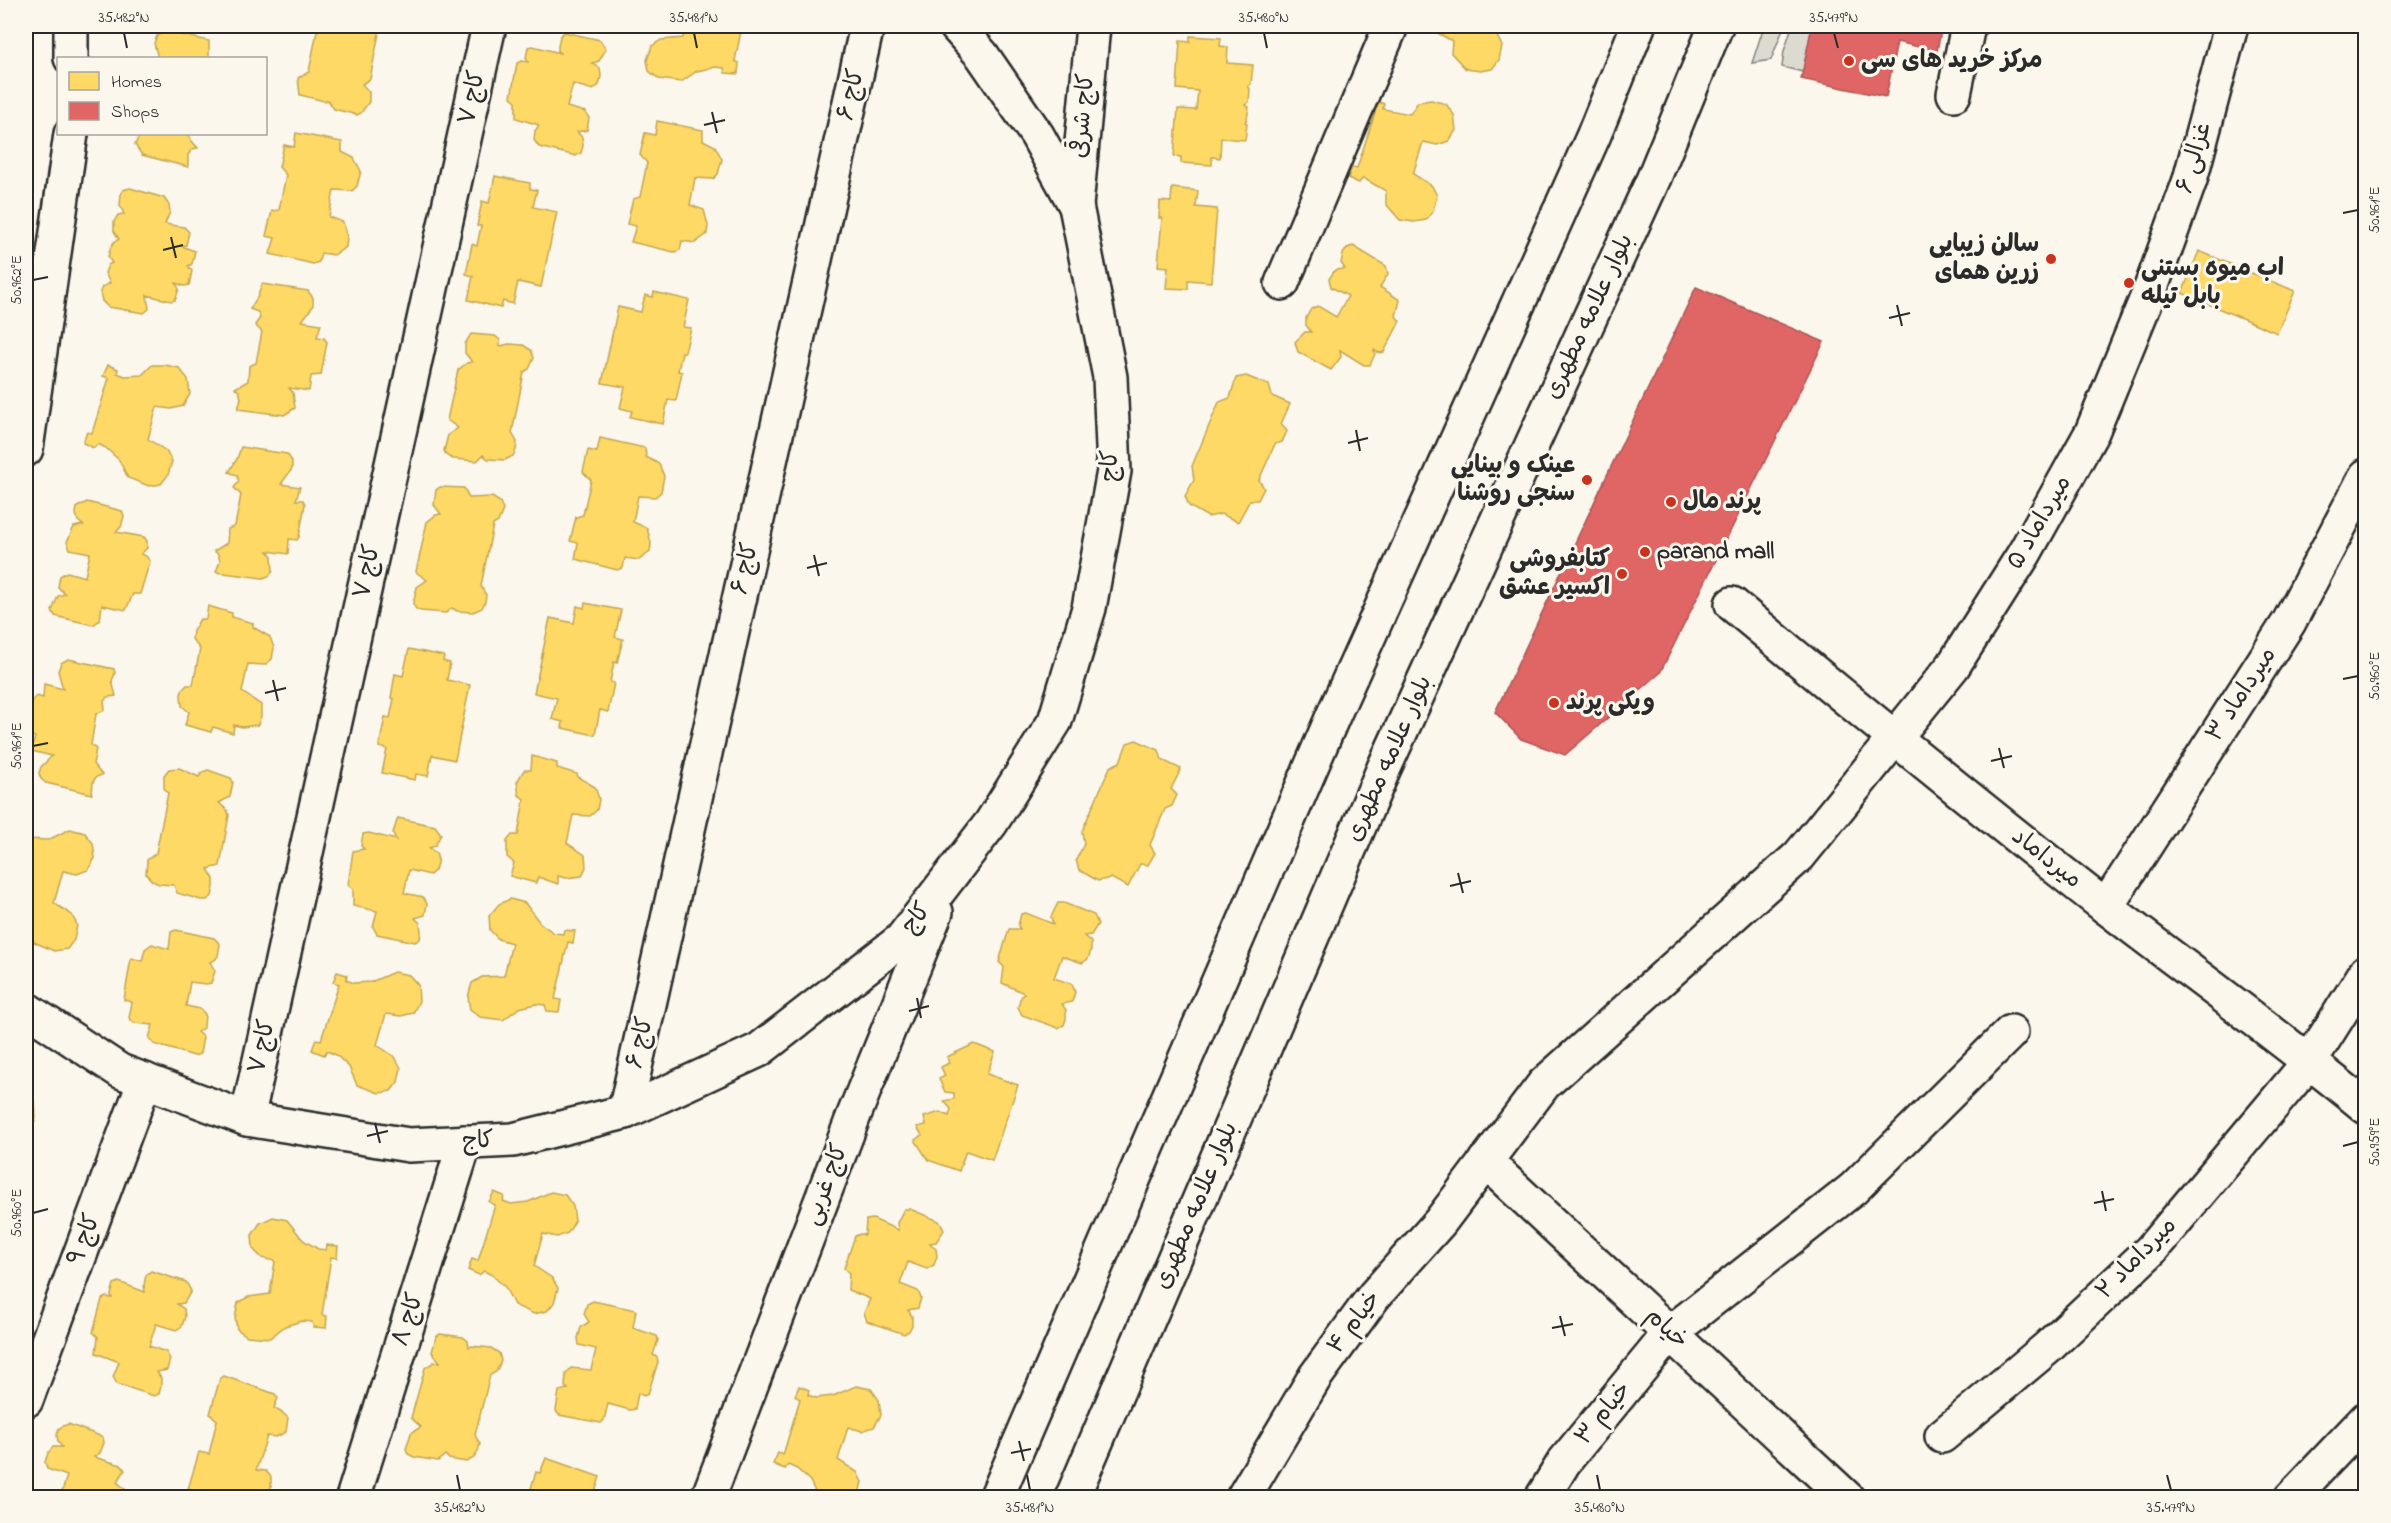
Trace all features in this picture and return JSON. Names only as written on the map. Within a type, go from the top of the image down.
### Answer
[{"type":"street","points":[[71,26],[71,57]]},
{"type":"street","name":"کاج ۷","points":[[247,1119],[489,26]]},
{"type":"street","name":"کاج ۶","points":[[625,1112],[867,26]]},
{"type":"street","name":"کاج","points":[[26,1009],[120,1071],[247,1119],[409,1145],[513,1140],[625,1112],[759,1050],[901,940],[991,823],[1054,721],[1089,608],[1114,471],[1110,376],[1076,206],[1037,135],[982,55],[956,26]]},
{"type":"street","name":"کاج شرقی","points":[[1076,206],[1092,26]]},
{"type":"street","points":[[1282,283],[1391,26]]},
{"type":"street","points":[[996,1497],[1333,716],[1593,137],[1638,26]]},
{"type":"street","name":"بلوار علامه مطهری","points":[[1072,1497],[1384,768],[1653,180],[1716,26]]},
{"type":"street","points":[[1954,94],[1968,26]]},
{"type":"street","name":"غزالی ۶","points":[[2151,288],[2190,180],[2231,26]]},
{"type":"street","points":[[26,450],[71,135]]},
{"type":"street","name":"میرداماد ۵","points":[[1485,1161],[1544,1084],[1798,856],[1953,666],[2024,554],[2092,432],[2151,288]]},
{"type":"street","name":"میرداماد ۳","points":[[2106,907],[2289,622],[2366,476]]},
{"type":"street","name":"میرداماد","points":[[1732,604],[1894,739],[2106,907],[2310,1061],[2366,1107]]},
{"type":"street","name":"کاج غربی","points":[[708,1497],[854,1115],[951,875]]},
{"type":"street","name":"میرداماد ۲","points":[[1941,1436],[2047,1348],[2151,1250],[2310,1061],[2366,972]]},
{"type":"street","name":"خیام ۳","points":[[1542,1497],[1564,1462],[1670,1333],[1852,1189],[2011,1032]]},
{"type":"street","name":"کاج ۹","points":[[26,1400],[145,1080]]},
{"type":"street","name":"کاج ۸","points":[[353,1497],[465,1142]]},
{"type":"street","name":"خیام","points":[[1485,1161],[1847,1497]]},
{"type":"street","name":"خیام ۴","points":[[1243,1497],[1316,1377],[1354,1323],[1374,1296],[1440,1222],[1485,1161]]},
{"type":"street","points":[[2291,1497],[2366,1419]]},
{"type":"shaded area","points":[[1764,26],[1784,26],[1771,60],[1752,63]]},
{"type":"shaded area","points":[[1792,26],[1812,26],[1803,72],[1782,67],[1784,51]]},
{"type":"building: Homes","points":[[318,26],[378,26],[380,28],[370,79],[362,84],[369,92],[369,102],[357,115],[334,109],[328,100],[300,95],[298,78],[309,72]]},
{"type":"building: Homes","points":[[686,26],[742,26],[735,61],[739,63],[738,74],[725,73],[724,68],[715,67],[697,71],[681,82],[659,79],[649,71],[647,60],[652,46],[661,40],[683,38]]},
{"type":"building: Homes","points":[[1414,26],[1484,26],[1497,36],[1502,46],[1499,60],[1492,69],[1480,71],[1466,69],[1451,53],[1452,41],[1429,28],[1425,32]]},
{"type":"building: Homes","points":[[164,31],[209,41],[209,57],[158,57],[154,43],[157,36]]},
{"type":"building: Homes","points":[[564,32],[600,40],[606,49],[599,61],[592,63],[600,68],[599,85],[593,90],[573,84],[567,107],[585,112],[589,118],[587,130],[577,132],[582,137],[583,146],[581,153],[576,156],[539,147],[534,140],[535,131],[539,125],[516,118],[516,101],[511,97],[517,63],[528,62],[526,58],[528,47],[533,46],[560,53],[558,46],[560,36]]},
{"type":"building: Homes","points":[[1190,36],[1221,38],[1220,46],[1228,47],[1227,63],[1253,65],[1251,84],[1248,86],[1250,89],[1249,102],[1245,105],[1249,107],[1245,121],[1247,124],[1245,140],[1221,138],[1220,158],[1212,157],[1212,165],[1181,163],[1181,157],[1174,156],[1178,109],[1196,110],[1198,91],[1177,89],[1180,41],[1190,42]]},
{"type":"building: Homes","points":[[1374,100],[1384,104],[1383,109],[1410,114],[1418,102],[1431,100],[1446,104],[1454,115],[1456,130],[1449,141],[1437,145],[1423,142],[1413,174],[1432,186],[1437,196],[1433,211],[1426,220],[1414,222],[1400,220],[1386,204],[1386,191],[1363,178],[1359,183],[1348,178],[1352,167],[1357,168],[1375,113],[1370,110]]},
{"type":"building: Homes","points":[[657,121],[703,130],[703,140],[715,146],[722,159],[718,174],[713,179],[695,178],[690,205],[704,210],[708,225],[707,234],[695,243],[682,241],[680,250],[674,252],[631,242],[636,226],[627,224],[633,199],[640,197],[647,163],[640,155],[645,133],[655,135]]},
{"type":"building: Homes","points":[[296,133],[342,142],[342,152],[354,158],[361,171],[357,186],[352,191],[334,190],[329,217],[343,222],[347,237],[346,247],[334,255],[321,253],[319,262],[313,264],[270,254],[275,238],[266,236],[272,211],[279,210],[286,175],[279,167],[284,145],[294,147]]},
{"type":"building: Homes","points":[[140,135],[189,135],[198,148],[192,149],[188,155],[188,167],[142,155],[135,145]]},
{"type":"building: Homes","points":[[495,176],[530,183],[530,189],[537,190],[533,207],[557,212],[541,287],[518,282],[513,304],[503,301],[501,308],[468,300],[473,276],[466,274],[472,244],[477,246],[481,226],[477,226],[482,201],[489,203]]},
{"type":"building: Homes","points":[[130,188],[164,198],[169,205],[170,212],[165,224],[184,227],[189,232],[186,245],[181,246],[195,251],[192,264],[188,266],[192,271],[189,285],[176,283],[179,289],[175,300],[171,301],[147,295],[149,309],[144,313],[108,307],[102,301],[100,292],[102,287],[110,283],[105,273],[108,265],[112,263],[108,257],[114,242],[119,239],[114,231],[114,222],[118,215],[124,214],[120,205],[121,194],[123,190]]},
{"type":"building: Homes","points":[[1172,188],[1198,191],[1196,207],[1217,209],[1211,282],[1188,280],[1188,289],[1166,288],[1168,267],[1158,266],[1162,218],[1159,218],[1160,201],[1171,202]]},
{"type":"building: Homes","points":[[1353,246],[1386,266],[1388,274],[1380,287],[1400,300],[1396,316],[1400,321],[1384,352],[1379,353],[1374,350],[1375,354],[1370,365],[1364,365],[1340,350],[1341,357],[1331,370],[1298,352],[1295,342],[1305,332],[1311,332],[1306,325],[1306,318],[1311,309],[1318,306],[1336,317],[1348,296],[1331,287],[1329,279],[1335,270],[1345,269],[1341,263],[1343,254],[1347,248]]},
{"type":"building: Homes","points":[[2199,251],[2295,291],[2277,333],[2182,293]]},
{"type":"building: Homes","points":[[262,284],[308,291],[313,298],[313,306],[302,321],[321,324],[317,337],[324,338],[327,342],[321,375],[311,376],[309,391],[289,388],[293,393],[295,408],[284,415],[238,409],[241,398],[239,391],[235,388],[248,381],[249,366],[256,363],[262,332],[255,325],[260,318],[258,312],[250,309]]},
{"type":"building: Homes","points":[[654,292],[689,300],[683,327],[691,328],[678,371],[682,372],[676,401],[668,400],[663,424],[630,417],[632,411],[620,408],[625,387],[602,383],[618,307],[641,312],[645,295],[653,297]]},
{"type":"building: Homes","points":[[471,334],[495,336],[500,340],[500,346],[523,345],[531,350],[534,358],[529,369],[524,372],[512,433],[517,442],[516,450],[513,456],[505,460],[488,459],[483,455],[477,461],[453,459],[444,451],[448,435],[458,428],[447,420],[458,370],[472,362],[465,353],[465,344]]},
{"type":"building: Homes","points":[[108,365],[118,369],[117,373],[125,376],[142,375],[152,365],[165,365],[179,368],[188,379],[190,394],[183,406],[171,409],[157,407],[148,439],[166,451],[172,461],[168,475],[161,484],[149,486],[128,478],[119,460],[106,448],[98,444],[94,448],[83,443],[87,432],[92,433],[109,378],[103,376]]},
{"type":"building: Homes","points":[[1246,376],[1269,385],[1272,396],[1290,404],[1281,424],[1287,431],[1282,442],[1275,444],[1259,480],[1264,488],[1258,500],[1250,500],[1238,522],[1221,514],[1208,517],[1189,506],[1185,496],[1194,480],[1192,466],[1219,402],[1230,398],[1236,378]]},
{"type":"building: Homes","points":[[600,438],[645,448],[646,457],[659,464],[664,476],[661,492],[655,497],[638,496],[633,522],[647,528],[651,543],[650,552],[639,560],[625,558],[623,568],[617,570],[575,559],[578,543],[570,541],[576,517],[583,515],[591,480],[583,472],[588,450],[597,452]]},
{"type":"building: Homes","points":[[241,447],[287,454],[292,461],[292,469],[281,484],[300,487],[296,500],[303,500],[305,504],[299,537],[297,540],[289,539],[288,554],[268,551],[272,556],[273,571],[269,576],[263,578],[216,572],[220,561],[218,554],[214,551],[227,543],[228,529],[235,526],[241,495],[234,488],[239,481],[237,475],[229,472]]},
{"type":"building: Homes","points":[[440,487],[464,488],[469,498],[492,497],[500,502],[503,510],[498,522],[493,525],[481,586],[486,595],[485,602],[482,608],[473,612],[457,611],[452,608],[446,613],[421,611],[413,604],[417,587],[427,580],[416,572],[427,522],[441,514],[434,505],[436,490]]},
{"type":"building: Homes","points":[[87,502],[122,511],[124,516],[121,527],[116,532],[144,537],[147,541],[147,548],[141,554],[150,561],[140,594],[133,594],[126,610],[102,605],[100,620],[93,625],[55,616],[52,611],[58,596],[65,594],[58,587],[60,576],[67,572],[85,577],[90,553],[70,549],[67,542],[74,527],[83,525],[78,521],[77,507]]},
{"type":"building: Homes","points":[[585,603],[621,610],[615,637],[623,639],[617,663],[614,662],[610,682],[614,683],[608,712],[600,710],[595,735],[562,728],[563,722],[552,719],[557,698],[534,693],[550,618],[574,623],[577,606],[584,608]]},
{"type":"building: Homes","points":[[208,606],[232,613],[232,617],[253,623],[253,627],[270,637],[274,648],[272,659],[265,665],[248,664],[242,692],[261,705],[258,725],[242,727],[234,725],[233,733],[213,727],[211,732],[185,725],[189,712],[182,706],[181,695],[187,685],[193,685],[200,649],[192,639],[193,631],[200,619],[206,619]]},
{"type":"building: Homes","points":[[409,649],[444,656],[443,661],[450,663],[447,680],[470,685],[455,760],[432,755],[428,776],[416,774],[415,780],[382,773],[387,749],[379,747],[385,717],[390,718],[394,699],[391,698],[395,674],[403,676]]},
{"type":"building: Homes","points":[[68,659],[114,669],[115,673],[112,681],[116,696],[108,697],[104,701],[105,710],[96,714],[91,745],[96,749],[93,764],[102,775],[96,777],[93,782],[92,794],[46,783],[41,779],[39,773],[41,767],[52,756],[31,751],[35,737],[27,732],[33,699],[37,696],[43,698],[44,684],[63,689],[58,671],[61,663]]},
{"type":"building: Homes","points":[[1136,740],[1159,750],[1162,760],[1181,769],[1171,789],[1177,795],[1172,806],[1165,809],[1150,845],[1155,853],[1148,865],[1140,864],[1128,887],[1111,878],[1098,881],[1079,870],[1076,860],[1084,844],[1082,831],[1110,767],[1120,762],[1127,743]]},
{"type":"building: Homes","points":[[532,756],[557,763],[557,768],[577,774],[578,777],[595,787],[599,799],[597,810],[590,816],[573,815],[567,843],[585,855],[586,867],[582,876],[566,878],[558,876],[558,884],[538,877],[536,883],[510,876],[514,863],[507,857],[507,841],[512,835],[518,835],[524,799],[519,795],[517,782],[524,770],[531,770]]},
{"type":"building: Homes","points":[[179,768],[199,777],[202,772],[208,770],[231,778],[233,782],[230,797],[219,803],[229,815],[220,866],[208,869],[214,879],[214,887],[212,896],[207,900],[177,893],[174,885],[159,884],[152,881],[146,874],[147,860],[156,853],[168,793],[164,788],[164,775],[169,769]]},
{"type":"building: Homes","points":[[398,818],[435,826],[441,834],[435,846],[429,848],[436,853],[438,860],[435,870],[430,875],[409,870],[404,893],[423,897],[427,904],[425,915],[415,918],[420,923],[421,932],[420,939],[415,942],[377,934],[373,927],[377,911],[353,906],[353,889],[348,885],[353,851],[364,849],[361,846],[363,834],[369,833],[396,840],[393,833]]},
{"type":"building: Homes","points":[[70,829],[85,833],[93,843],[95,858],[88,870],[77,874],[63,871],[54,903],[72,915],[77,925],[74,940],[67,949],[54,951],[34,942],[26,925],[26,839],[48,840]]},
{"type":"building: Homes","points":[[510,899],[525,903],[540,923],[554,933],[563,934],[564,930],[575,931],[573,943],[568,942],[555,999],[561,1000],[559,1012],[547,1011],[545,1005],[536,1004],[519,1008],[503,1020],[480,1017],[470,1009],[468,997],[472,983],[482,977],[504,976],[512,943],[498,939],[490,930],[489,916],[499,904]]},
{"type":"building: Homes","points":[[1058,903],[1064,903],[1094,915],[1098,924],[1091,935],[1084,936],[1091,942],[1088,959],[1082,963],[1062,956],[1054,978],[1072,984],[1075,992],[1072,1002],[1062,1004],[1066,1010],[1066,1019],[1064,1025],[1058,1028],[1022,1015],[1018,1007],[1024,993],[1002,983],[1004,967],[999,962],[1009,929],[1020,929],[1018,926],[1021,914],[1026,913],[1053,924],[1051,917]]},
{"type":"building: Homes","points":[[176,930],[214,938],[220,944],[218,956],[210,962],[215,971],[211,983],[190,982],[186,1006],[200,1009],[205,1014],[204,1027],[197,1032],[203,1037],[200,1054],[194,1056],[154,1044],[149,1038],[153,1025],[134,1023],[129,1018],[132,1002],[124,1000],[131,958],[142,961],[145,949],[152,944],[169,949],[171,932]]},
{"type":"building: Homes","points":[[337,972],[347,975],[346,980],[354,983],[371,982],[394,972],[409,975],[418,985],[419,1001],[413,1013],[401,1016],[386,1014],[377,1045],[395,1057],[401,1068],[398,1082],[391,1091],[379,1093],[357,1085],[349,1067],[336,1055],[327,1051],[324,1055],[312,1050],[316,1039],[321,1040],[339,984],[333,982]]},
{"type":"building: Homes","points":[[974,1044],[995,1052],[987,1074],[1018,1085],[992,1160],[966,1151],[959,1171],[928,1160],[915,1140],[922,1135],[917,1127],[926,1125],[924,1117],[940,1112],[949,1116],[951,1109],[944,1101],[954,1099],[954,1093],[945,1092],[939,1079],[945,1076],[941,1067],[949,1063],[947,1057]]},
{"type":"building: Homes","points":[[26,1092],[35,1102],[36,1118],[30,1130],[26,1131]]},
{"type":"building: Homes","points":[[494,1192],[504,1196],[503,1201],[511,1204],[528,1202],[551,1192],[565,1195],[573,1206],[575,1221],[568,1233],[557,1237],[543,1234],[534,1266],[552,1278],[558,1288],[554,1303],[547,1311],[534,1314],[514,1305],[505,1287],[492,1275],[484,1271],[479,1275],[468,1270],[472,1259],[478,1261],[495,1205],[489,1202]]},
{"type":"building: Homes","points":[[904,1209],[910,1209],[939,1221],[944,1230],[936,1242],[930,1243],[936,1249],[937,1256],[934,1265],[927,1269],[908,1262],[900,1284],[918,1291],[921,1298],[918,1308],[908,1310],[912,1316],[912,1325],[904,1334],[867,1321],[864,1313],[870,1299],[848,1290],[849,1273],[844,1268],[855,1236],[865,1235],[866,1220],[873,1219],[898,1230],[897,1223]]},
{"type":"building: Homes","points":[[273,1217],[287,1220],[303,1240],[318,1249],[326,1250],[327,1245],[338,1246],[337,1258],[331,1257],[322,1315],[327,1316],[326,1328],[313,1327],[312,1322],[302,1321],[285,1326],[270,1338],[247,1336],[237,1329],[235,1318],[238,1303],[248,1297],[270,1294],[275,1261],[262,1258],[253,1249],[252,1235],[260,1223]]},
{"type":"building: Homes","points":[[151,1271],[186,1282],[191,1291],[184,1303],[177,1304],[184,1309],[185,1317],[182,1326],[176,1330],[156,1324],[149,1346],[166,1352],[170,1359],[167,1370],[157,1372],[161,1378],[161,1386],[159,1394],[154,1396],[117,1384],[113,1377],[119,1362],[96,1353],[98,1337],[93,1332],[102,1299],[112,1298],[114,1284],[119,1282],[145,1292],[146,1275]]},
{"type":"building: Homes","points":[[593,1301],[636,1310],[633,1328],[657,1336],[658,1340],[653,1355],[657,1357],[658,1362],[648,1394],[644,1396],[638,1393],[635,1409],[630,1410],[608,1404],[601,1423],[559,1415],[556,1411],[559,1391],[568,1389],[565,1387],[566,1374],[571,1368],[591,1370],[596,1349],[579,1345],[578,1338],[581,1327],[589,1322],[584,1314],[587,1304]]},
{"type":"building: Homes","points":[[440,1334],[463,1337],[468,1341],[469,1347],[491,1348],[499,1353],[501,1361],[496,1372],[490,1375],[475,1435],[480,1444],[478,1451],[474,1458],[466,1462],[449,1459],[445,1455],[438,1461],[414,1457],[408,1454],[406,1449],[411,1433],[421,1427],[411,1418],[425,1368],[434,1362],[440,1362],[432,1352],[436,1337]]},
{"type":"building: Homes","points":[[224,1376],[275,1394],[278,1398],[274,1408],[288,1418],[286,1432],[276,1437],[267,1436],[256,1470],[266,1471],[271,1477],[271,1487],[266,1495],[258,1498],[249,1495],[248,1498],[209,1498],[188,1489],[199,1452],[209,1454],[217,1420],[210,1414],[220,1378]]},
{"type":"building: Homes","points":[[799,1386],[809,1390],[808,1395],[816,1398],[833,1396],[856,1386],[871,1389],[879,1400],[881,1415],[874,1427],[862,1431],[848,1427],[838,1460],[857,1472],[862,1482],[858,1498],[818,1498],[810,1481],[797,1469],[788,1465],[785,1469],[773,1464],[778,1453],[783,1455],[800,1399],[795,1396]]},
{"type":"building: Homes","points":[[68,1424],[103,1437],[104,1443],[100,1453],[94,1457],[121,1465],[125,1470],[117,1482],[125,1489],[122,1498],[60,1498],[67,1476],[47,1469],[45,1462],[53,1447],[62,1447],[57,1435],[59,1428]]},
{"type":"building: Homes","points":[[546,1458],[600,1477],[595,1492],[607,1498],[528,1498],[536,1472],[540,1473]]},
{"type":"building: Homes","points":[[41,1492],[57,1498],[34,1498]]},
{"type":"building: Shops","name":"مرکز خرید های سی","points":[[1812,26],[1942,26],[1937,51],[1897,42],[1886,97],[1801,79]]},
{"type":"building: Shops","name":"parand mall","points":[[1696,287],[1824,342],[1660,673],[1565,755],[1521,739],[1495,712]]},
{"type":"place","name":"مرکز خرید های سی","points":[[1849,61]]},
{"type":"place","name":"سالن زیبایی زرین همای","points":[[2051,259]]},
{"type":"place","name":"اب میوه بستنی بابل تیله","points":[[2129,283]]},
{"type":"place","name":"عینک و بینایی سنجی روشنا","points":[[1587,480]]},
{"type":"place","name":"پرند مال","points":[[1671,502]]},
{"type":"place","name":"parand mall","points":[[1645,552]]},
{"type":"place","name":"کتابفروشی اکسیر عشق","points":[[1622,574]]},
{"type":"place","name":"ویکی پرند","points":[[1554,703]]}]
